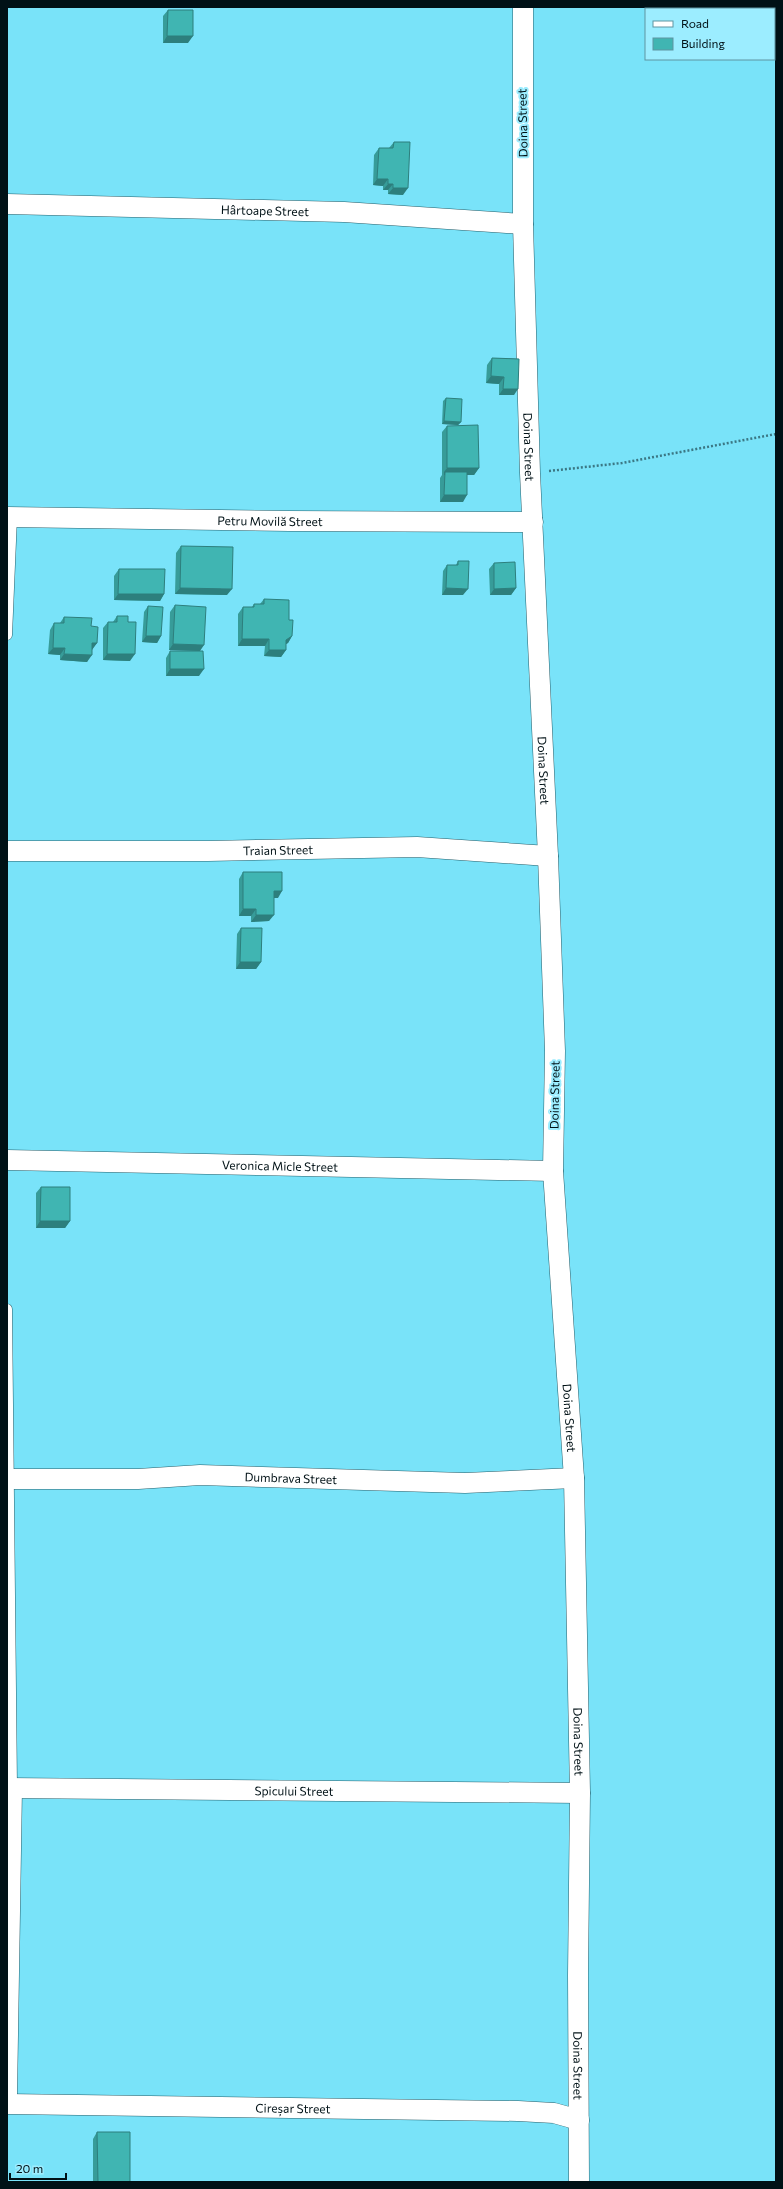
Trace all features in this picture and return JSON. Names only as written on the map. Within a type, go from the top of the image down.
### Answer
[{"type":"street","name":"Doina Street","points":[[523,7],[523,224],[530,473],[548,856],[555,1051],[554,1171],[574,1478],[580,1794],[579,2182]]},
{"type":"street","name":"Hârtoape Street","points":[[7,204],[344,212],[523,224]]},
{"type":"street","name":"Petru Movilă Street","points":[[9,517],[290,521],[533,522]]},
{"type":"street","name":"Traian Street","points":[[7,851],[208,851],[416,847],[548,856]]},
{"type":"street","name":"Veronica Micle Street","points":[[7,1160],[554,1171]]},
{"type":"street","name":"Dumbrava Street","points":[[8,1479],[138,1479],[200,1475],[465,1483],[574,1478]]},
{"type":"street","name":"Spicului Street","points":[[9,1788],[580,1794]]},
{"type":"street","points":[[7,2096],[9,1788]]},
{"type":"street","name":"Cireșar Street","points":[[7,2104],[518,2111],[554,2113],[579,2120]]},
{"type":"lane","points":[[7,635],[9,517]]},
{"type":"lane","points":[[7,1309],[9,1788]]},
{"type":"path","points":[[530,473],[622,463],[776,434]]},
{"type":"building","points":[[168,10],[193,10],[193,36],[167,36]]},
{"type":"building","points":[[394,142],[410,142],[408,188],[393,188],[393,184],[388,184],[388,179],[377,179],[379,148],[393,148]]},
{"type":"building","points":[[492,358],[519,359],[518,389],[503,389],[504,377],[491,376]]},
{"type":"building","points":[[446,398],[462,399],[461,422],[444,421]]},
{"type":"building","points":[[478,425],[479,468],[447,468],[447,426]]},
{"type":"building","points":[[445,472],[467,472],[467,495],[444,495]]},
{"type":"building","points":[[181,546],[233,547],[232,589],[180,588]]},
{"type":"building","points":[[458,561],[469,561],[468,589],[446,588],[447,565],[458,565]]},
{"type":"building","points":[[515,562],[516,588],[494,589],[494,563]]},
{"type":"building","points":[[119,569],[165,569],[164,594],[118,594]]},
{"type":"building","points":[[264,599],[289,600],[289,620],[293,620],[292,636],[286,640],[286,650],[269,650],[269,639],[242,639],[243,607],[254,607],[254,604],[264,604]]},
{"type":"building","points":[[175,605],[206,607],[204,645],[173,644]]},
{"type":"building","points":[[148,606],[163,607],[161,636],[146,636]]},
{"type":"building","points":[[117,616],[128,616],[128,622],[136,622],[135,654],[107,654],[108,622],[117,622]]},
{"type":"building","points":[[64,617],[92,618],[91,626],[98,627],[97,643],[92,643],[92,655],[64,654],[65,648],[53,648],[54,623],[64,623]]},
{"type":"building","points":[[170,651],[203,651],[204,669],[170,669]]},
{"type":"building","points":[[243,872],[282,872],[282,891],[274,891],[274,915],[256,915],[256,909],[243,909]]},
{"type":"building","points":[[241,928],[262,928],[261,962],[240,962]]},
{"type":"building","points":[[41,1187],[70,1187],[70,1221],[40,1221]]},
{"type":"building","points":[[97,2132],[130,2132],[130,2182],[98,2182]]}]
